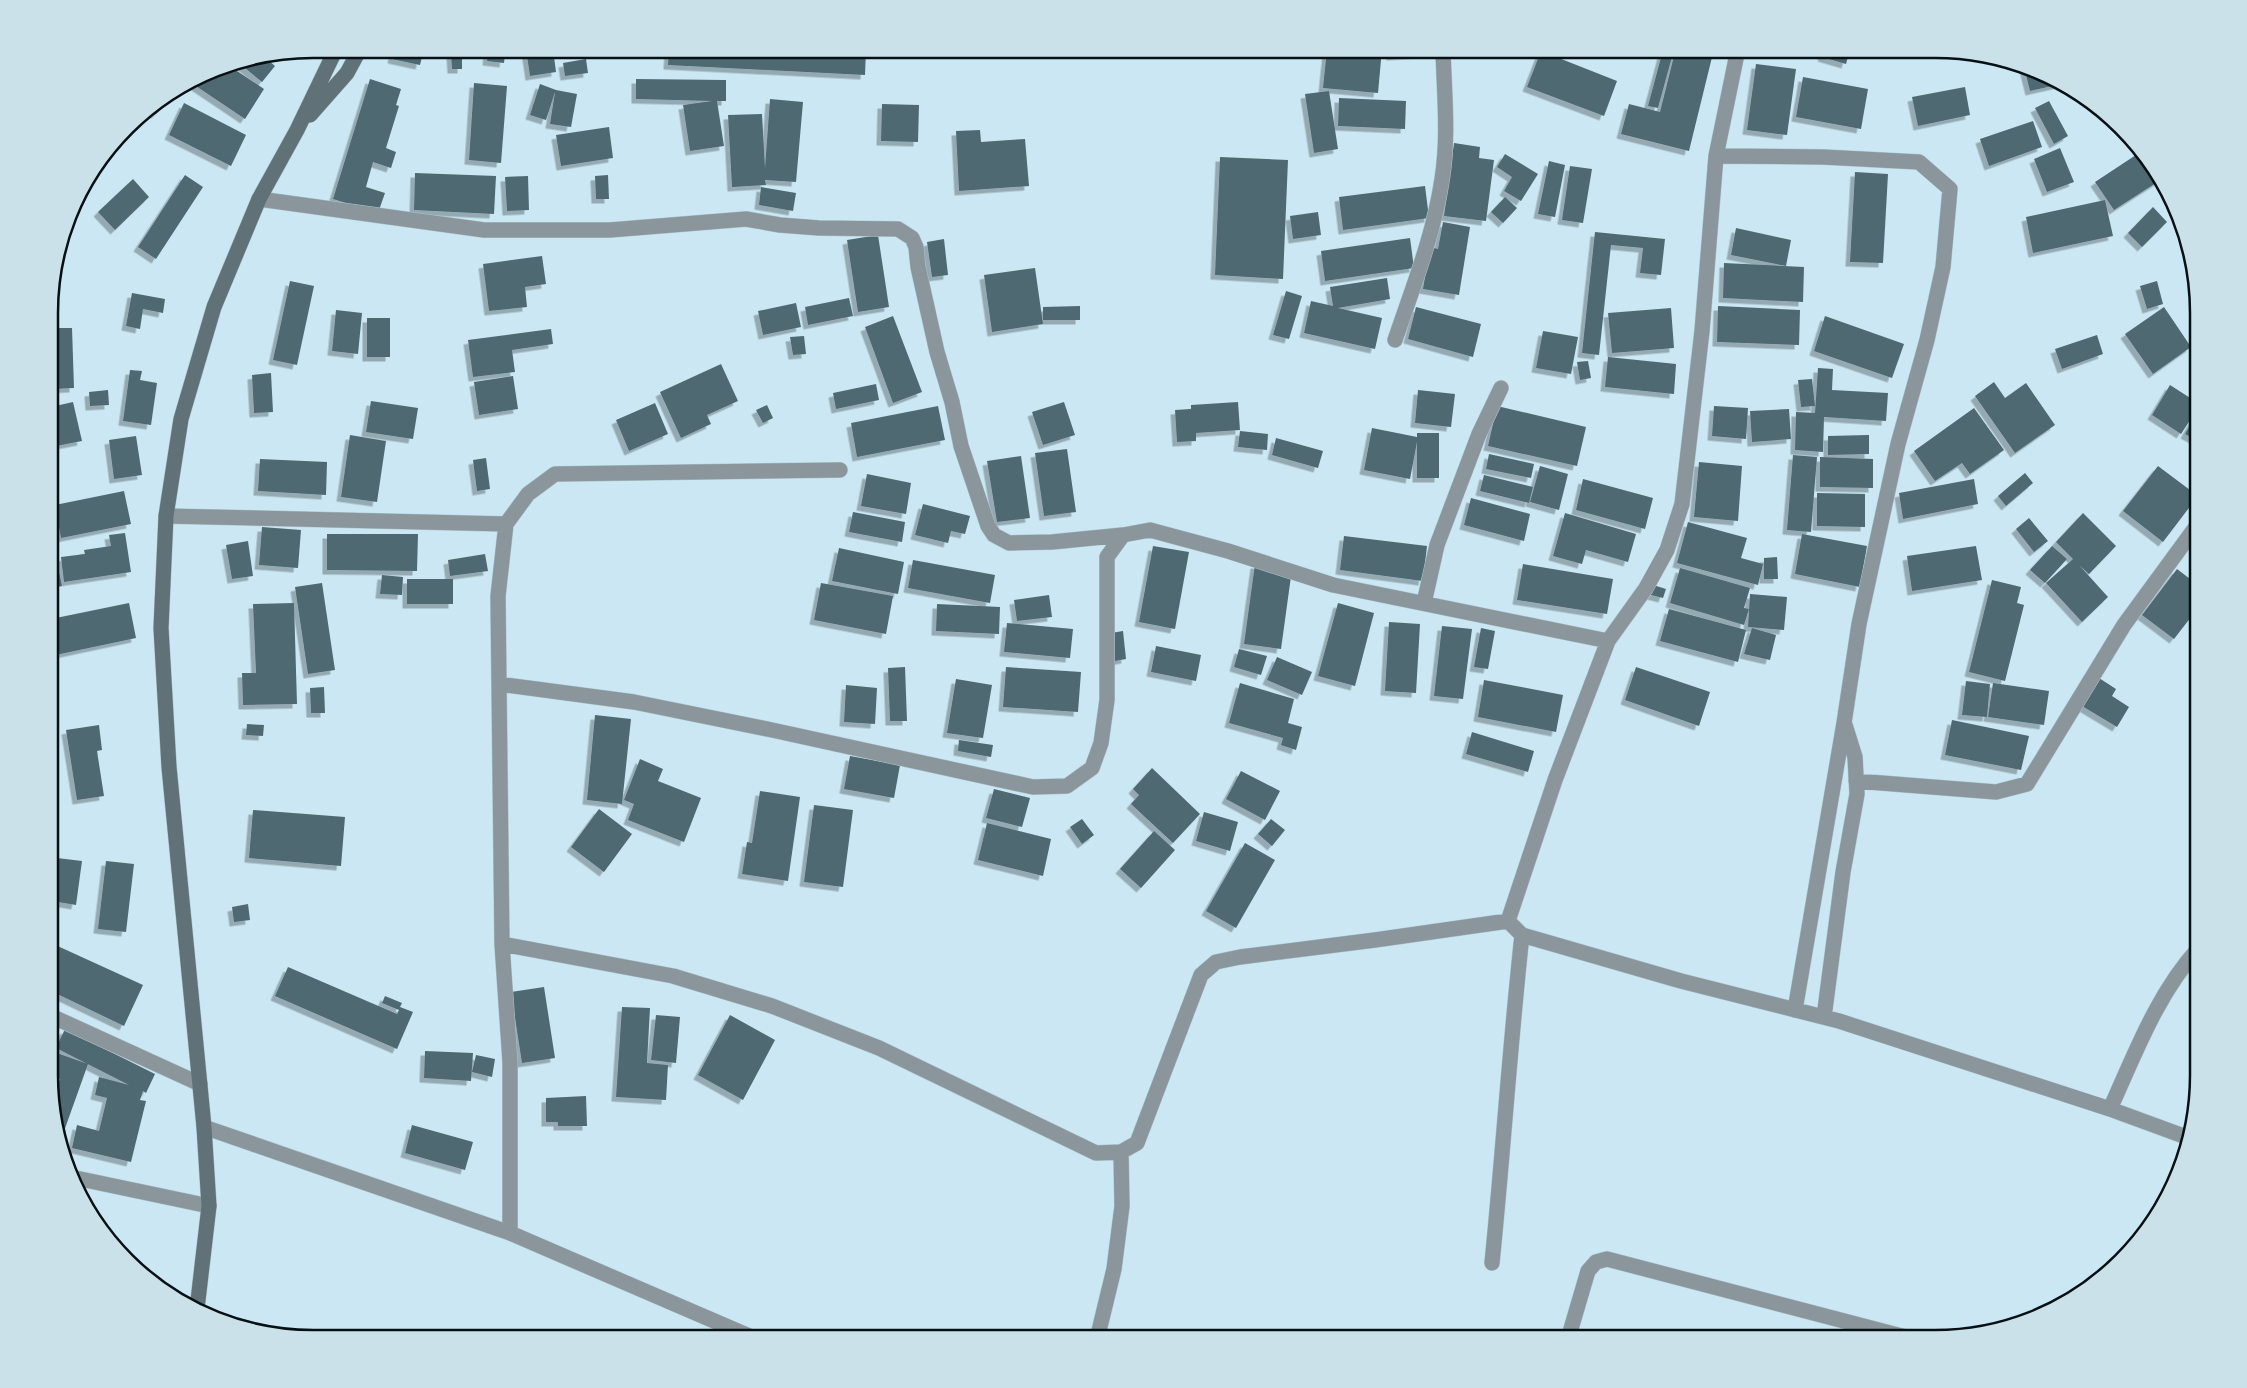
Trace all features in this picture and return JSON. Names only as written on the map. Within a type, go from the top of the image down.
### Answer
[{"type":"main road","points":[[198,1303],[209,1206],[204,1127],[168,757],[161,628],[166,516],[181,419],[214,307],[259,199],[298,130],[332,58]]},
{"type":"main road","points":[[298,130],[347,72],[355,58]]},
{"type":"street","points":[[1395,340],[1425,254],[1442,178],[1446,127],[1443,58]]},
{"type":"street","points":[[1508,921],[1556,780],[1608,641],[1646,588],[1667,550],[1682,504],[1702,331],[1716,156],[1736,58]]},
{"type":"street","points":[[1716,156],[1823,157],[1919,162],[1950,189],[1943,267],[1927,340],[1898,444],[1859,624],[1795,1010]]},
{"type":"street","points":[[259,199],[484,230],[610,230],[746,219],[780,225],[819,228],[898,229],[912,238],[916,247],[918,267],[937,352],[952,402],[961,446],[988,526],[994,535],[1009,543],[1033,543],[1123,536],[1150,530],[1228,551],[1332,585],[1608,641]]},
{"type":"street","points":[[1424,604],[1437,545],[1479,434],[1501,388]]},
{"type":"street","points":[[510,1233],[510,1062],[502,944],[498,596],[506,524],[528,494],[555,474],[840,470]]},
{"type":"street","points":[[166,516],[506,524]]},
{"type":"street","points":[[1856,781],[1996,792],[2027,784],[2124,625],[2190,535]]},
{"type":"street","points":[[499,684],[634,702],[1033,787],[1067,786],[1092,768],[1102,743],[1107,700],[1107,557],[1123,536]]},
{"type":"street","points":[[1824,1017],[1856,794],[1855,758],[1844,723]]},
{"type":"street","points":[[1508,921],[1522,935],[1681,981],[1824,1017],[2110,1109],[2183,1136]]},
{"type":"street","points":[[502,944],[673,976],[772,1006],[879,1048],[1096,1153],[1121,1152],[1137,1142],[1201,975],[1216,962],[1240,956],[1508,921]]},
{"type":"street","points":[[1492,1264],[1503,1161],[1509,1054],[1522,935]]},
{"type":"street","points":[[2110,1109],[2146,1029],[2178,970],[2190,957]]},
{"type":"street","points":[[58,1019],[200,1084]]},
{"type":"street","points":[[204,1127],[510,1233],[735,1330]]},
{"type":"street","points":[[1099,1330],[1114,1269],[1122,1206],[1121,1152]]},
{"type":"street","points":[[80,1180],[209,1206]]},
{"type":"street","points":[[1571,1330],[1588,1272],[1596,1262],[1607,1259],[1878,1330]]},
{"type":"building","points":[[392,58],[422,58],[420,65]]},
{"type":"building","points":[[451,58],[462,58],[462,69],[452,69]]},
{"type":"building","points":[[487,58],[505,58],[504,63],[487,61]]},
{"type":"building","points":[[527,58],[554,58],[556,72],[530,76]]},
{"type":"building","points":[[668,58],[866,58],[865,75],[668,65]]},
{"type":"building","points":[[1326,58],[1381,58],[1378,93],[1323,88]]},
{"type":"building","points":[[1538,58],[1559,58],[1617,81],[1604,116],[1527,87]]},
{"type":"building","points":[[1661,58],[1672,58],[1658,108],[1648,106]]},
{"type":"building","points":[[1674,58],[1712,58],[1689,151],[1621,134],[1629,104],[1660,112]]},
{"type":"building","points":[[1825,58],[1848,58],[1846,64]]},
{"type":"building","points":[[586,59],[588,73],[565,76],[563,63]]},
{"type":"building","points":[[269,61],[275,66],[262,82],[244,67]]},
{"type":"building","points":[[1756,64],[1796,69],[1787,135],[1747,130]]},
{"type":"building","points":[[235,70],[264,89],[245,119],[196,86]]},
{"type":"building","points":[[2026,75],[2052,86],[2030,91]]},
{"type":"building","points":[[1803,77],[1868,89],[1861,129],[1796,117]]},
{"type":"building","points":[[370,79],[401,89],[396,105],[399,106],[386,148],[396,152],[391,168],[373,162],[366,187],[385,193],[378,213],[333,199]]},
{"type":"building","points":[[636,79],[726,80],[726,101],[717,101],[724,146],[690,151],[683,105],[712,101],[636,99]]},
{"type":"building","points":[[474,83],[507,86],[501,163],[469,160]]},
{"type":"building","points":[[540,84],[556,90],[577,94],[571,127],[550,124],[555,92],[546,120],[530,115]]},
{"type":"building","points":[[1965,87],[1970,115],[1918,126],[1912,97]]},
{"type":"building","points":[[1329,91],[1338,149],[1314,153],[1305,94]]},
{"type":"building","points":[[1339,98],[1406,101],[1405,129],[1338,126]]},
{"type":"building","points":[[770,99],[803,102],[796,182],[765,180],[766,185],[732,187],[728,115],[762,114],[765,168]]},
{"type":"building","points":[[2049,101],[2068,136],[2054,144],[2035,108]]},
{"type":"building","points":[[184,103],[246,135],[231,166],[169,135]]},
{"type":"building","points":[[882,104],[919,105],[918,142],[881,141]]},
{"type":"building","points":[[164,105],[156,114],[154,112]]},
{"type":"building","points":[[2033,121],[2042,147],[1989,166],[1980,139]]},
{"type":"building","points":[[609,127],[613,158],[561,166],[556,135]]},
{"type":"building","points":[[980,130],[981,142],[1025,139],[1029,186],[959,191],[956,131]]},
{"type":"building","points":[[1454,143],[1480,147],[1479,158],[1494,160],[1486,221],[1444,216]]},
{"type":"building","points":[[2060,148],[2074,182],[2047,192],[2034,159]]},
{"type":"building","points":[[1505,154],[1538,174],[1521,201],[1504,191],[1512,177],[1497,167]]},
{"type":"building","points":[[2136,155],[2154,184],[2114,210],[2095,182]]},
{"type":"building","points":[[1220,157],[1288,160],[1283,279],[1215,275]]},
{"type":"building","points":[[1549,161],[1565,165],[1555,217],[1538,214]]},
{"type":"building","points":[[1570,166],[1592,169],[1583,223],[1562,220]]},
{"type":"building","points":[[1855,172],[1888,174],[1883,263],[1850,262]]},
{"type":"building","points":[[415,173],[496,176],[494,214],[414,210]]},
{"type":"building","points":[[185,175],[203,187],[156,259],[138,247]]},
{"type":"building","points":[[608,175],[609,199],[596,199],[595,176]]},
{"type":"building","points":[[528,176],[529,210],[507,211],[505,177]]},
{"type":"building","points":[[133,179],[149,197],[115,230],[98,212]]},
{"type":"building","points":[[1425,186],[1429,218],[1343,230],[1339,197]]},
{"type":"building","points":[[761,187],[796,193],[793,211],[759,205]]},
{"type":"building","points":[[1505,197],[1517,208],[1503,223],[1491,212]]},
{"type":"building","points":[[2105,200],[2113,236],[2033,253],[2026,217]]},
{"type":"building","points":[[2153,207],[2167,222],[2142,247],[2128,233]]},
{"type":"building","points":[[1318,212],[1321,235],[1293,239],[1290,216]]},
{"type":"building","points":[[1443,222],[1470,227],[1459,295],[1423,289],[1430,247],[1438,249]]},
{"type":"building","points":[[1736,228],[1791,240],[1786,266],[1731,255]]},
{"type":"building","points":[[1595,232],[1665,239],[1661,275],[1640,273],[1643,248],[1611,245],[1599,355],[1582,353]]},
{"type":"building","points":[[878,235],[889,307],[858,312],[847,240]]},
{"type":"building","points":[[1410,238],[1414,268],[1325,281],[1321,251]]},
{"type":"building","points":[[944,239],[948,275],[932,277],[927,242]]},
{"type":"building","points":[[542,256],[546,284],[525,287],[527,307],[489,311],[483,264]]},
{"type":"building","points":[[1724,263],[1804,267],[1803,302],[1723,298]]},
{"type":"building","points":[[1035,268],[1043,324],[992,332],[984,275]]},
{"type":"building","points":[[1387,278],[1390,299],[1338,308],[1382,318],[1375,349],[1304,333],[1311,301],[1333,306],[1330,287]]},
{"type":"building","points":[[290,281],[314,286],[297,365],[273,360]]},
{"type":"building","points":[[2157,281],[2163,304],[2147,309],[2140,286]]},
{"type":"building","points":[[1286,291],[1302,296],[1289,339],[1273,335]]},
{"type":"building","points":[[132,293],[165,299],[163,313],[143,309],[140,329],[126,326]]},
{"type":"building","points":[[849,298],[853,316],[808,325],[805,307]]},
{"type":"building","points":[[796,303],[801,327],[763,335],[758,311]]},
{"type":"building","points":[[1080,306],[1080,320],[1043,320],[1043,307]]},
{"type":"building","points":[[1718,306],[1800,310],[1799,345],[1717,342]]},
{"type":"building","points":[[1416,307],[1481,324],[1473,357],[1408,339]]},
{"type":"building","points":[[2164,307],[2190,348],[2153,374],[2125,334]]},
{"type":"building","points":[[1671,308],[1674,348],[1612,353],[1608,313]]},
{"type":"building","points":[[336,310],[362,313],[358,354],[332,351]]},
{"type":"building","points":[[893,316],[922,392],[893,403],[865,327]]},
{"type":"building","points":[[1825,316],[1904,344],[1892,378],[1814,351]]},
{"type":"building","points":[[367,318],[390,318],[390,357],[367,357]]},
{"type":"building","points":[[58,328],[72,328],[74,388],[58,389]]},
{"type":"building","points":[[551,329],[553,344],[512,350],[515,372],[473,377],[468,340]]},
{"type":"building","points":[[1543,331],[1578,337],[1571,374],[1536,368]]},
{"type":"building","points":[[2097,335],[2103,354],[2062,369],[2055,349]]},
{"type":"building","points":[[804,336],[806,354],[793,355],[790,337]]},
{"type":"building","points":[[1608,357],[1676,364],[1674,394],[1605,387]]},
{"type":"building","points":[[1588,361],[1591,378],[1580,380],[1577,362]]},
{"type":"building","points":[[721,364],[738,401],[707,415],[711,424],[681,438],[660,392]]},
{"type":"building","points":[[1818,368],[1833,369],[1832,390],[1888,393],[1886,421],[1824,417],[1823,452],[1795,450],[1796,412],[1815,413]]},
{"type":"building","points":[[130,370],[142,371],[140,380],[157,383],[151,425],[123,421]]},
{"type":"building","points":[[271,373],[273,412],[254,413],[252,375]]},
{"type":"building","points":[[513,376],[518,409],[479,415],[474,382]]},
{"type":"building","points":[[1812,379],[1815,406],[1801,407],[1798,380]]},
{"type":"building","points":[[1994,382],[2005,398],[2026,383],[2055,425],[2015,453],[1975,396]]},
{"type":"building","points":[[876,384],[879,400],[836,409],[833,393]]},
{"type":"building","points":[[2170,385],[2190,398],[2190,420],[2181,434],[2152,415]]},
{"type":"building","points":[[108,390],[109,405],[90,406],[89,392]]},
{"type":"building","points":[[1418,390],[1455,394],[1451,427],[1415,423]]},
{"type":"building","points":[[371,401],[418,408],[413,439],[366,432]]},
{"type":"building","points":[[73,402],[82,441],[58,446],[58,405]]},
{"type":"building","points":[[1064,402],[1075,435],[1043,445],[1032,412]]},
{"type":"building","points":[[1238,402],[1240,430],[1196,433],[1196,441],[1177,442],[1175,410],[1191,409],[1191,405]]},
{"type":"building","points":[[655,403],[668,434],[629,451],[616,420]]},
{"type":"building","points":[[767,405],[773,418],[763,423],[756,410]]},
{"type":"building","points":[[938,406],[945,440],[857,457],[851,423]]},
{"type":"building","points":[[1497,406],[1586,427],[1577,466],[1488,446]]},
{"type":"building","points":[[1714,406],[1748,408],[1746,439],[1712,436]]},
{"type":"building","points":[[1974,408],[2004,450],[1970,474],[1962,463],[1935,481],[1914,451]]},
{"type":"building","points":[[1789,409],[1791,439],[1752,442],[1750,411]]},
{"type":"building","points":[[2190,425],[2190,437],[2185,434]]},
{"type":"building","points":[[1372,428],[1417,437],[1417,433],[1439,433],[1439,478],[1417,478],[1417,442],[1410,479],[1364,470]]},
{"type":"building","points":[[1240,431],[1268,434],[1267,450],[1238,447]]},
{"type":"building","points":[[350,435],[386,441],[377,502],[341,497]]},
{"type":"building","points":[[1869,435],[1869,454],[1828,455],[1828,436]]},
{"type":"building","points":[[136,436],[142,475],[114,479],[109,440]]},
{"type":"building","points":[[1276,438],[1323,451],[1318,468],[1272,455]]},
{"type":"building","points":[[1067,449],[1076,512],[1044,516],[1035,453]]},
{"type":"building","points":[[1489,454],[1534,464],[1531,478],[1486,469]]},
{"type":"building","points":[[1793,455],[1817,457],[1811,532],[1787,530]]},
{"type":"building","points":[[1021,456],[1030,518],[997,522],[987,461]]},
{"type":"building","points":[[1820,457],[1873,459],[1873,488],[1820,487]]},
{"type":"building","points":[[486,458],[490,489],[477,491],[473,460]]},
{"type":"building","points":[[260,459],[327,462],[326,495],[258,491]]},
{"type":"building","points":[[1699,462],[1742,466],[1738,521],[1694,517]]},
{"type":"building","points":[[1540,466],[1568,474],[1559,510],[1530,502]]},
{"type":"building","points":[[2158,466],[2190,490],[2190,507],[2163,542],[2123,511]]},
{"type":"building","points":[[2025,473],[2033,483],[2006,506],[1998,496]]},
{"type":"building","points":[[867,474],[911,483],[906,514],[861,506]]},
{"type":"building","points":[[1484,475],[1533,487],[1529,503],[1480,491]]},
{"type":"building","points":[[1583,479],[1653,498],[1645,529],[1576,510]]},
{"type":"building","points":[[1974,479],[1978,504],[1903,519],[1899,493]]},
{"type":"building","points":[[124,491],[131,524],[61,538],[58,522],[58,504]]},
{"type":"building","points":[[1817,493],[1865,494],[1865,527],[1817,526]]},
{"type":"building","points":[[1471,498],[1530,514],[1524,541],[1464,525]]},
{"type":"building","points":[[923,504],[970,516],[965,534],[951,531],[948,543],[915,535]]},
{"type":"building","points":[[853,512],[905,522],[902,542],[849,532]]},
{"type":"building","points":[[1565,513],[1636,534],[1628,562],[1586,550],[1582,564],[1553,556]]},
{"type":"building","points":[[2083,513],[2116,546],[2089,574],[2079,565],[2108,597],[2082,622],[2046,583],[2073,559],[2056,542]]},
{"type":"building","points":[[2029,518],[2048,541],[2034,552],[2016,529]]},
{"type":"building","points":[[1688,522],[1747,538],[1741,558],[1763,564],[1758,585],[1677,563]]},
{"type":"building","points":[[262,527],[301,530],[298,568],[259,565]]},
{"type":"building","points":[[125,533],[131,572],[64,582],[61,557],[85,554],[84,550],[111,546],[109,535]]},
{"type":"building","points":[[327,534],[418,534],[417,571],[327,570]]},
{"type":"building","points":[[1802,534],[1867,546],[1860,587],[1795,574]]},
{"type":"building","points":[[1344,536],[1427,546],[1423,581],[1340,570]]},
{"type":"building","points":[[248,541],[253,576],[232,579],[226,545]]},
{"type":"building","points":[[1153,546],[1189,552],[1175,629],[1139,622]]},
{"type":"building","points":[[1976,546],[1982,580],[1912,591],[1907,556]]},
{"type":"building","points":[[2052,546],[2067,559],[2045,583],[2030,570]]},
{"type":"building","points":[[839,548],[904,562],[898,594],[832,581]]},
{"type":"building","points":[[485,554],[488,571],[450,576],[448,560]]},
{"type":"building","points":[[1777,557],[1778,579],[1764,579],[1764,558]]},
{"type":"building","points":[[913,560],[995,575],[990,603],[908,588]]},
{"type":"building","points":[[1255,564],[1292,569],[1281,649],[1244,644]]},
{"type":"building","points":[[1523,564],[1613,579],[1607,614],[1517,600]]},
{"type":"building","points":[[58,567],[62,586],[58,587]]},
{"type":"building","points":[[1680,568],[1750,588],[1744,608],[1749,609],[1744,625],[1670,603]]},
{"type":"building","points":[[2177,569],[2190,579],[2190,618],[2174,639],[2142,615]]},
{"type":"building","points":[[382,575],[403,577],[402,595],[380,594]]},
{"type":"building","points":[[407,579],[453,579],[453,604],[407,604]]},
{"type":"building","points":[[1992,580],[2021,587],[2017,603],[2024,605],[2005,681],[1969,672]]},
{"type":"building","points":[[322,583],[335,670],[308,674],[295,587]]},
{"type":"building","points":[[821,583],[893,596],[886,634],[814,620]]},
{"type":"building","points":[[1650,584],[1666,589],[1663,598],[1647,594]]},
{"type":"building","points":[[1750,594],[1787,597],[1784,630],[1748,627]]},
{"type":"building","points":[[1049,595],[1052,617],[1017,621],[1014,600]]},
{"type":"building","points":[[129,603],[136,638],[58,655],[58,618]]},
{"type":"building","points":[[294,603],[297,704],[243,705],[242,673],[256,673],[253,604]]},
{"type":"building","points":[[1338,603],[1374,613],[1355,686],[1318,676]]},
{"type":"building","points":[[937,604],[1000,607],[999,634],[936,631]]},
{"type":"building","points":[[1669,609],[1746,630],[1738,662],[1660,641]]},
{"type":"building","points":[[1389,622],[1420,624],[1416,693],[1385,691]]},
{"type":"building","points":[[1007,623],[1073,629],[1070,658],[1004,652]]},
{"type":"building","points":[[1442,626],[1472,629],[1463,699],[1434,696]]},
{"type":"building","points":[[1481,628],[1495,631],[1488,669],[1474,667]]},
{"type":"building","points":[[1752,628],[1776,635],[1770,660],[1744,654]]},
{"type":"building","points":[[1123,631],[1126,659],[1109,662],[1105,634]]},
{"type":"building","points":[[1156,646],[1201,655],[1196,681],[1151,672]]},
{"type":"building","points":[[1239,649],[1267,656],[1261,675],[1234,667]]},
{"type":"building","points":[[1277,657],[1312,672],[1302,695],[1267,680]]},
{"type":"building","points":[[905,667],[907,721],[890,721],[888,668]]},
{"type":"building","points":[[1006,667],[1081,672],[1078,712],[1003,707]]},
{"type":"building","points":[[1636,667],[1710,692],[1699,726],[1625,700]]},
{"type":"building","points":[[2099,678],[2116,689],[2112,696],[2129,707],[2117,727],[2082,706]]},
{"type":"building","points":[[956,679],[992,685],[983,738],[947,733]]},
{"type":"building","points":[[1484,680],[1563,695],[1556,732],[1478,717]]},
{"type":"building","points":[[1966,681],[1990,684],[1987,717],[1962,715]]},
{"type":"building","points":[[1240,683],[1294,699],[1288,723],[1302,727],[1296,750],[1281,745],[1283,738],[1229,723]]},
{"type":"building","points":[[1993,683],[2049,691],[2044,725],[1988,717]]},
{"type":"building","points":[[846,685],[877,688],[875,724],[844,722]]},
{"type":"building","points":[[324,687],[325,713],[311,713],[310,688]]},
{"type":"building","points":[[595,715],[631,719],[622,804],[587,800]]},
{"type":"building","points":[[1952,720],[2029,736],[2021,770],[1945,755]]},
{"type":"building","points":[[247,724],[264,725],[263,736],[246,735]]},
{"type":"building","points":[[99,725],[102,750],[97,751],[104,796],[77,800],[66,730]]},
{"type":"building","points":[[1472,732],[1534,751],[1528,772],[1466,754]]},
{"type":"building","points":[[959,740],[993,745],[991,757],[958,751]]},
{"type":"building","points":[[850,756],[900,765],[894,798],[844,789]]},
{"type":"building","points":[[640,759],[663,769],[658,781],[701,798],[684,842],[628,820],[634,804],[624,800]]},
{"type":"building","points":[[1152,768],[1200,814],[1173,843],[1131,804],[1139,795],[1133,789]]},
{"type":"building","points":[[1241,771],[1280,791],[1265,820],[1226,799]]},
{"type":"building","points":[[994,789],[1030,798],[1022,827],[986,818]]},
{"type":"building","points":[[760,791],[800,797],[788,881],[742,874],[747,842],[752,843]]},
{"type":"building","points":[[814,805],[853,810],[843,887],[804,882]]},
{"type":"building","points":[[599,809],[632,834],[604,872],[571,847]]},
{"type":"building","points":[[253,810],[345,817],[341,866],[249,858]]},
{"type":"building","points":[[1204,812],[1238,822],[1230,851],[1196,841]]},
{"type":"building","points":[[1082,819],[1094,835],[1082,844],[1070,827]]},
{"type":"building","points":[[1271,819],[1285,830],[1272,846],[1258,834]]},
{"type":"building","points":[[987,823],[1051,839],[1043,876],[978,860]]},
{"type":"building","points":[[1154,831],[1175,850],[1141,888],[1120,869]]},
{"type":"building","points":[[1245,843],[1275,860],[1236,928],[1206,911]]},
{"type":"building","points":[[58,858],[82,861],[76,905],[58,902]]},
{"type":"building","points":[[106,861],[134,864],[126,932],[98,929]]},
{"type":"building","points":[[248,904],[250,920],[234,922],[232,907]]},
{"type":"building","points":[[58,946],[143,985],[124,1026],[58,994]]},
{"type":"building","points":[[288,967],[397,1014],[399,1010],[382,1003],[385,996],[402,1003],[400,1007],[413,1012],[397,1049],[275,996]]},
{"type":"building","points":[[544,987],[555,1058],[522,1063],[511,992]]},
{"type":"building","points":[[622,1007],[650,1008],[647,1063],[668,1065],[666,1100],[616,1097]]},
{"type":"building","points":[[656,1015],[680,1017],[676,1063],[651,1060]]},
{"type":"building","points":[[730,1015],[775,1040],[743,1100],[698,1075]]},
{"type":"building","points":[[65,1029],[155,1074],[146,1093],[143,1091],[140,1100],[146,1101],[131,1162],[72,1148],[77,1125],[99,1131],[107,1098],[95,1095],[99,1077],[129,1085],[58,1049],[58,1044]]},
{"type":"building","points":[[425,1051],[473,1053],[471,1081],[424,1078]]},
{"type":"building","points":[[58,1053],[88,1064],[64,1132],[58,1093],[60,1079],[58,1078]]},
{"type":"building","points":[[476,1055],[495,1059],[492,1077],[472,1072]]},
{"type":"building","points":[[586,1096],[587,1126],[558,1126],[558,1122],[546,1122],[546,1098]]},
{"type":"building","points":[[412,1125],[473,1142],[465,1170],[405,1153]]}]
